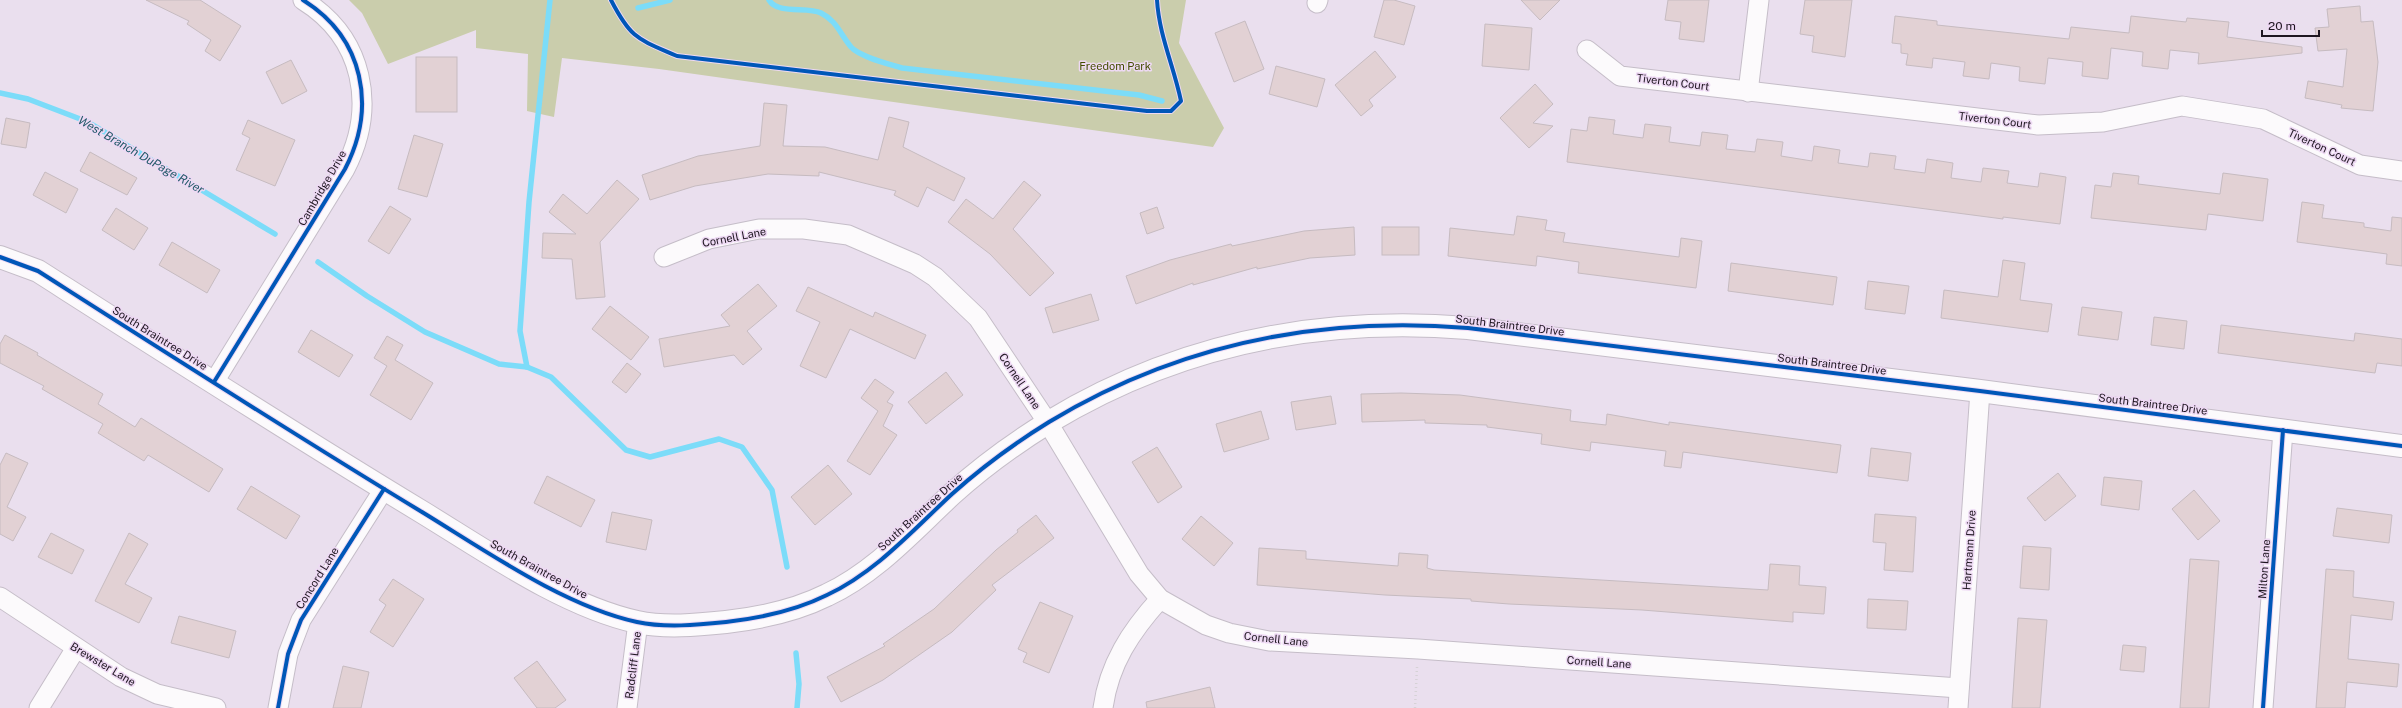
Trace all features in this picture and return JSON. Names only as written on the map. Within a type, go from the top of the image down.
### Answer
[{"type":"street","name":"Cambridge Drive","points":[[214,382],[345,169],[358,138],[363,100],[356,66],[338,29],[319,11],[303,0]]},
{"type":"street","points":[[1748,92],[1759,0]]},
{"type":"street","name":"Tiverton Court","points":[[1586,50],[1620,76],[2038,125],[2103,122],[2182,106],[2262,119],[2360,165],[2402,171]]},
{"type":"street","name":"Cornell Lane","points":[[664,257],[709,239],[759,229],[804,229],[848,235],[915,264],[935,277],[960,298],[978,318],[1048,423],[1139,574],[1160,599],[1206,625],[1246,637],[1269,641],[1418,649],[1959,688]]},
{"type":"street","name":"South Braintree Drive","points":[[0,257],[38,271],[384,489],[525,575],[582,604],[638,622],[678,625],[740,620],[772,615],[827,595],[870,569],[976,474],[1048,423],[1137,376],[1231,345],[1283,334],[1337,327],[1375,325],[1468,328],[1980,391],[2402,446]]},
{"type":"street","name":"Hartmann Drive","points":[[1958,708],[1980,391]]},
{"type":"street","name":"Milton Lane","points":[[2263,708],[2283,430]]},
{"type":"street","name":"Concord Lane","points":[[278,708],[288,654],[301,620],[384,489]]},
{"type":"street","name":"Brewster Lane","points":[[0,597],[121,677],[157,694],[216,708]]},
{"type":"street","points":[[1103,708],[1110,677],[1126,641],[1136,625],[1160,599]]},
{"type":"street","name":"Radcliff Lane","points":[[628,708],[638,622]]},
{"type":"street","points":[[39,708],[76,648]]},
{"type":"path","points":[[1415,708],[1418,649]]},
{"type":"green space","name":"Freedom Park","points":[[349,0],[1186,0],[1179,43],[1224,128],[1213,147],[659,69],[562,58],[554,117],[527,111],[528,54],[476,48],[476,30],[388,64],[362,13]]},
{"type":"building","points":[[146,0],[200,0],[241,26],[220,61],[205,51],[211,40],[187,24],[189,21]]},
{"type":"building","points":[[1384,0],[1394,0],[1415,6],[1404,45],[1374,37]]},
{"type":"building","points":[[1521,0],[1560,0],[1540,20]]},
{"type":"building","points":[[1668,0],[1709,0],[1704,42],[1679,39],[1681,22],[1665,20]]},
{"type":"building","points":[[1805,0],[1852,0],[1845,57],[1812,52],[1814,36],[1800,34]]},
{"type":"building","points":[[2360,6],[2361,22],[2373,21],[2378,62],[2373,111],[2341,108],[2342,105],[2305,98],[2308,81],[2343,87],[2347,49],[2318,51],[2315,28],[2329,27],[2327,9]]},
{"type":"building","points":[[1895,16],[1937,21],[1937,25],[2069,39],[2071,27],[2129,33],[2131,16],[2186,22],[2187,18],[2229,22],[2227,37],[2302,47],[2302,53],[2198,64],[2199,53],[2170,50],[2168,69],[2142,66],[2143,52],[2111,48],[2108,79],[2082,76],[2083,62],[2048,58],[2045,84],[2019,81],[2020,67],[1991,63],[1989,79],[1963,76],[1965,62],[1933,58],[1932,68],[1906,65],[1908,54],[1901,53],[1901,44],[1892,43]]},
{"type":"building","points":[[1245,21],[1264,69],[1234,82],[1215,33]]},
{"type":"building","points":[[1485,24],[1532,28],[1529,70],[1482,66]]},
{"type":"building","points":[[1375,51],[1396,77],[1369,100],[1373,106],[1361,116],[1335,85]]},
{"type":"building","points":[[416,57],[457,57],[457,112],[416,112]]},
{"type":"building","points":[[291,60],[307,91],[282,104],[266,72]]},
{"type":"building","points":[[1276,66],[1325,79],[1317,107],[1269,94]]},
{"type":"building","points":[[1535,84],[1553,104],[1533,123],[1553,126],[1529,148],[1500,118]]},
{"type":"building","points":[[764,103],[787,105],[783,146],[825,147],[878,160],[889,117],[909,122],[903,147],[965,178],[954,201],[927,187],[918,207],[894,195],[896,191],[819,172],[819,176],[768,174],[695,186],[650,200],[642,175],[698,156],[760,146]]},
{"type":"building","points":[[1589,117],[1615,120],[1613,134],[1643,138],[1645,124],[1671,127],[1669,142],[1700,146],[1702,132],[1728,135],[1726,149],[1755,152],[1757,139],[1783,142],[1781,156],[1812,161],[1814,146],[1840,150],[1838,163],[1868,167],[1870,153],[1896,156],[1894,169],[1925,173],[1927,159],[1953,163],[1951,178],[1981,182],[1983,168],[2009,171],[2007,183],[2038,187],[2040,173],[2066,177],[2060,224],[2003,217],[2003,219],[1567,162],[1571,129],[1587,131]]},
{"type":"building","points":[[6,118],[30,123],[26,148],[1,144]]},
{"type":"building","points":[[248,120],[295,140],[275,186],[236,170],[250,138],[242,134]]},
{"type":"building","points":[[414,135],[443,144],[427,197],[398,189]]},
{"type":"building","points":[[90,152],[137,178],[127,195],[80,171]]},
{"type":"building","points":[[45,172],[78,189],[66,213],[33,195]]},
{"type":"building","points":[[2113,173],[2139,176],[2138,184],[2220,194],[2223,173],[2268,179],[2263,221],[2208,214],[2206,230],[2091,218],[2095,185],[2111,187]]},
{"type":"building","points":[[617,180],[639,199],[600,242],[605,297],[576,299],[572,259],[542,258],[543,233],[576,234],[549,212],[563,194],[587,214]]},
{"type":"building","points":[[1024,181],[1041,195],[1013,229],[1054,273],[1030,296],[990,254],[948,222],[966,199],[993,219]]},
{"type":"building","points":[[2302,202],[2324,205],[2322,218],[2364,223],[2364,227],[2391,231],[2392,217],[2402,218],[2402,266],[2386,264],[2387,254],[2297,242]]},
{"type":"building","points":[[390,206],[411,219],[389,254],[368,241]]},
{"type":"building","points":[[1157,207],[1164,228],[1147,234],[1140,213]]},
{"type":"building","points":[[116,208],[148,228],[134,250],[102,230]]},
{"type":"building","points":[[1517,216],[1547,220],[1545,230],[1565,233],[1563,242],[1679,257],[1681,238],[1702,241],[1696,288],[1578,273],[1579,262],[1537,256],[1536,266],[1448,256],[1450,228],[1514,235]]},
{"type":"building","points":[[1354,227],[1355,255],[1310,258],[1257,269],[1257,267],[1193,285],[1193,283],[1136,304],[1126,276],[1170,260],[1231,244],[1232,246],[1304,231]]},
{"type":"building","points":[[1382,227],[1419,227],[1419,255],[1382,255]]},
{"type":"building","points":[[172,242],[220,270],[207,293],[159,265]]},
{"type":"building","points":[[2003,260],[2025,263],[2020,300],[2052,304],[2048,332],[1941,318],[1944,290],[1998,297]]},
{"type":"building","points":[[1731,263],[1837,277],[1833,305],[1728,291]]},
{"type":"building","points":[[1868,281],[1909,286],[1905,314],[1865,309]]},
{"type":"building","points":[[758,284],[777,306],[747,331],[762,349],[743,365],[734,355],[664,367],[659,339],[730,326],[721,315]]},
{"type":"building","points":[[808,287],[873,317],[875,312],[926,335],[915,359],[850,329],[826,378],[800,366],[820,322],[796,311]]},
{"type":"building","points":[[1091,294],[1099,320],[1053,333],[1045,308]]},
{"type":"building","points":[[610,306],[649,337],[631,360],[592,329]]},
{"type":"building","points":[[2082,307],[2122,312],[2118,340],[2078,335]]},
{"type":"building","points":[[2154,317],[2187,321],[2184,349],[2151,345]]},
{"type":"building","points":[[2221,325],[2354,341],[2355,333],[2402,339],[2402,366],[2377,363],[2375,373],[2218,353]]},
{"type":"building","points":[[311,330],[353,355],[339,377],[298,352]]},
{"type":"building","points":[[5,335],[38,353],[37,355],[103,394],[98,404],[135,427],[141,418],[223,469],[209,492],[148,455],[144,461],[98,433],[103,424],[42,389],[44,386],[0,363],[0,344]]},
{"type":"building","points":[[387,336],[403,345],[395,360],[433,383],[411,420],[370,395],[387,366],[374,358]]},
{"type":"building","points":[[627,363],[641,374],[626,393],[612,382]]},
{"type":"building","points":[[946,372],[963,395],[926,424],[908,402]]},
{"type":"building","points":[[875,379],[894,392],[887,402],[893,405],[883,426],[897,435],[870,475],[847,461],[878,411],[861,398]]},
{"type":"building","points":[[1401,393],[1460,395],[1571,410],[1570,421],[1606,425],[1607,414],[1669,425],[1669,422],[1841,445],[1837,473],[1683,452],[1681,468],[1664,466],[1666,451],[1591,442],[1590,451],[1541,444],[1542,434],[1487,427],[1487,425],[1425,423],[1425,420],[1362,422],[1361,394]]},
{"type":"building","points":[[1331,396],[1336,424],[1296,430],[1291,402]]},
{"type":"building","points":[[1261,411],[1269,439],[1224,452],[1216,424]]},
{"type":"building","points":[[1157,447],[1182,487],[1158,503],[1132,462]]},
{"type":"building","points":[[1871,448],[1911,453],[1908,481],[1868,476]]},
{"type":"building","points":[[6,453],[28,463],[7,507],[26,517],[13,541],[0,534],[0,465]]},
{"type":"building","points":[[828,465],[852,494],[815,525],[791,497]]},
{"type":"building","points":[[2058,473],[2076,496],[2045,521],[2027,498]]},
{"type":"building","points":[[547,476],[595,500],[581,527],[534,503]]},
{"type":"building","points":[[2104,477],[2142,481],[2139,510],[2101,505]]},
{"type":"building","points":[[251,486],[300,516],[286,539],[237,509]]},
{"type":"building","points":[[2194,490],[2220,521],[2198,540],[2172,509]]},
{"type":"building","points":[[2337,508],[2392,515],[2389,543],[2333,536]]},
{"type":"building","points":[[612,512],[652,520],[646,550],[606,542]]},
{"type":"building","points":[[1875,514],[1916,517],[1913,572],[1884,570],[1886,543],[1873,542]]},
{"type":"building","points":[[1036,515],[1054,538],[992,585],[996,590],[952,632],[883,680],[841,702],[827,677],[885,646],[883,644],[934,609],[996,550],[1018,532],[1017,530]]},
{"type":"building","points":[[1201,516],[1233,543],[1214,566],[1182,539]]},
{"type":"building","points":[[51,533],[84,550],[72,574],[38,557]]},
{"type":"building","points":[[129,533],[148,544],[125,584],[152,598],[139,623],[95,601]]},
{"type":"building","points":[[2023,546],[2051,548],[2049,590],[2020,588]]},
{"type":"building","points":[[1259,548],[1306,551],[1306,559],[1398,566],[1399,553],[1428,555],[1427,568],[1434,570],[1768,590],[1770,564],[1800,566],[1799,585],[1826,587],[1824,614],[1793,612],[1793,622],[1642,610],[1509,604],[1471,601],[1471,599],[1385,595],[1257,585]]},
{"type":"building","points":[[2190,559],[2219,561],[2209,708],[2180,708]]},
{"type":"building","points":[[2326,569],[2354,571],[2353,597],[2394,602],[2392,620],[2351,615],[2348,659],[2399,664],[2397,687],[2347,682],[2345,708],[2316,708]]},
{"type":"building","points":[[393,579],[424,599],[393,647],[370,632],[386,605],[379,600]]},
{"type":"building","points":[[1868,599],[1908,601],[1906,630],[1867,628]]},
{"type":"building","points":[[1040,602],[1073,616],[1049,673],[1023,662],[1027,653],[1018,649]]},
{"type":"building","points":[[179,616],[236,631],[229,658],[171,643]]},
{"type":"building","points":[[2018,618],[2047,620],[2040,708],[2012,708]]},
{"type":"building","points":[[2123,645],[2146,647],[2144,672],[2120,670]]},
{"type":"building","points":[[537,661],[566,700],[555,708],[537,708],[514,678]]},
{"type":"building","points":[[343,666],[369,672],[361,708],[333,708]]},
{"type":"building","points":[[1210,687],[1215,708],[1147,708],[1146,702]]},
{"type":"waterway","points":[[527,367],[520,331],[529,202],[550,0]]},
{"type":"waterway","points":[[638,8],[670,0]]},
{"type":"waterway","points":[[769,0],[773,5],[786,9],[808,10],[821,13],[835,24],[855,51],[875,60],[902,68],[1139,95],[1162,101]]},
{"type":"waterway","name":"West Branch DuPage River","points":[[0,93],[28,99],[88,122],[275,234]]},
{"type":"waterway","name":"West Branch DuPage River","points":[[318,262],[367,296],[425,332],[499,364],[527,367],[551,377],[626,450],[650,457],[719,439],[742,447],[772,490],[787,567]]},
{"type":"waterway","name":"West Branch DuPage River","points":[[796,653],[799,684],[797,708]]},
{"type":"cycle path","points":[[214,382],[345,169],[355,145],[361,122],[362,98],[359,76],[352,54],[340,34],[324,16],[303,0]]},
{"type":"cycle path","points":[[611,0],[624,23],[637,36],[653,46],[677,56],[1147,111],[1171,111],[1181,101],[1161,26],[1157,0]]},
{"type":"cycle path","points":[[0,257],[38,271],[277,423],[526,576],[582,604],[609,614],[637,622],[659,625],[726,622],[778,613],[815,601],[845,586],[862,575],[908,536],[975,474],[999,456],[1049,422],[1098,395],[1148,373],[1199,355],[1251,341],[1304,332],[1358,327],[1413,325],[1468,328],[1980,391],[2402,446]]},
{"type":"cycle path","points":[[2263,708],[2283,430]]},
{"type":"cycle path","points":[[278,708],[288,654],[301,620],[384,489]]}]
